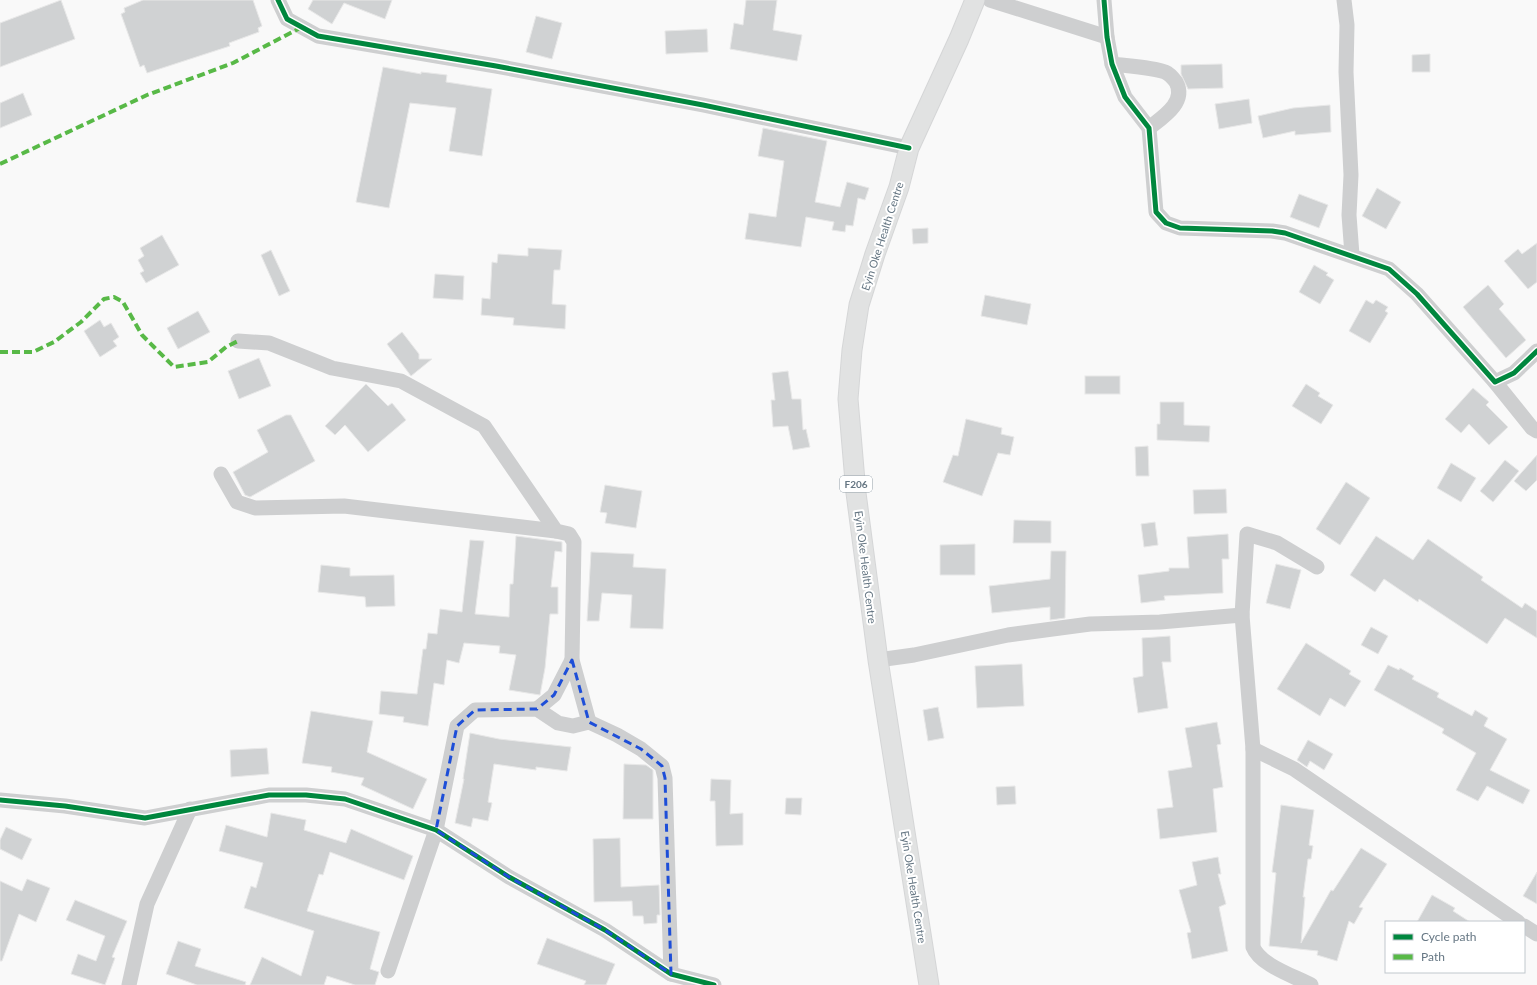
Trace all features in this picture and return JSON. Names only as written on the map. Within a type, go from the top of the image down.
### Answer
[{"type":"main road","name":"Eyin Oke Health Centre","points":[[929,985],[878,660],[856,493],[848,399],[852,350],[859,305],[874,254],[899,187],[909,148],[959,40],[975,0]]},
{"type":"street","points":[[278,0],[287,19],[318,36],[496,66],[703,105],[909,148]]},
{"type":"street","points":[[990,0],[1107,37]]},
{"type":"street","points":[[1104,0],[1107,37],[1112,64],[1125,97],[1149,128],[1156,212],[1166,223],[1180,228],[1272,231],[1352,255],[1388,269],[1417,294],[1495,382],[1532,428],[1537,431]]},
{"type":"street","points":[[1344,0],[1347,25],[1346,72],[1351,175],[1349,215],[1352,255]]},
{"type":"street","points":[[1112,64],[1164,72],[1173,77],[1179,88],[1178,102],[1149,128]]},
{"type":"street","points":[[238,341],[269,343],[332,368],[401,381],[484,426],[556,531]]},
{"type":"street","points":[[1495,382],[1514,373],[1537,351]]},
{"type":"street","points":[[221,474],[237,502],[255,508],[344,506],[556,531],[568,534],[574,542],[572,660],[590,722]]},
{"type":"street","points":[[1311,985],[1265,961],[1256,954],[1253,948],[1253,749],[1242,615],[1247,534],[1277,543],[1317,567]]},
{"type":"street","points":[[878,660],[914,655],[1008,635],[1083,625],[1160,622],[1242,615]]},
{"type":"street","points":[[536,709],[554,695],[572,660]]},
{"type":"street","points":[[388,971],[436,830],[457,726],[475,710],[536,709],[558,723],[573,726],[590,722],[641,749],[662,766],[665,778],[671,974]]},
{"type":"street","points":[[1253,749],[1294,769],[1517,921]]},
{"type":"street","points":[[0,800],[65,806],[145,818],[269,795],[306,795],[345,799],[436,830],[509,877],[605,930],[671,974],[705,984]]},
{"type":"street","points":[[129,985],[147,904],[190,809]]},
{"type":"street","points":[[1525,927],[1537,934]]},
{"type":"highlighted area","points":[[572,660],[589,722],[641,749],[662,766],[665,778],[671,974],[605,930],[509,877],[436,830],[457,726],[475,710],[537,709],[554,695]]},
{"type":"building","points":[[61,0],[75,39],[0,67],[0,23]]},
{"type":"building","points":[[143,0],[253,0],[262,26],[258,28],[259,32],[229,43],[230,46],[147,73],[144,65],[140,67],[121,14],[125,12],[124,8]]},
{"type":"building","points":[[313,0],[392,0],[385,19],[344,3],[332,24],[308,9]]},
{"type":"building","points":[[746,0],[777,0],[773,30],[802,35],[797,61],[730,49],[734,23],[743,25]]},
{"type":"building","points":[[536,16],[562,23],[552,59],[526,52]]},
{"type":"building","points":[[707,29],[708,52],[666,54],[665,31]]},
{"type":"building","points":[[1430,54],[1430,72],[1412,72],[1412,55]]},
{"type":"building","points":[[1222,64],[1223,88],[1188,89],[1181,74],[1181,65]]},
{"type":"building","points":[[383,67],[421,74],[421,72],[447,75],[446,82],[492,89],[482,156],[449,151],[456,108],[410,103],[389,208],[356,202]]},
{"type":"building","points":[[23,93],[32,115],[0,128],[0,103]]},
{"type":"building","points":[[1249,99],[1252,123],[1219,129],[1215,104]]},
{"type":"building","points":[[1330,105],[1331,132],[1295,135],[1295,131],[1263,138],[1258,116],[1293,108]]},
{"type":"building","points":[[763,128],[827,141],[815,202],[840,207],[847,182],[869,188],[865,200],[858,198],[853,226],[846,225],[845,232],[832,230],[834,222],[806,217],[801,247],[745,239],[749,213],[776,217],[784,161],[758,156]]},
{"type":"building","points":[[1377,188],[1401,202],[1386,229],[1362,216]]},
{"type":"building","points":[[1299,194],[1328,205],[1319,228],[1290,217]]},
{"type":"building","points":[[928,228],[928,243],[913,244],[912,229]]},
{"type":"building","points":[[162,235],[179,265],[146,283],[140,273],[144,271],[138,260],[144,256],[140,248]]},
{"type":"building","points":[[1537,243],[1537,282],[1528,289],[1504,261],[1518,249],[1522,254]]},
{"type":"building","points":[[528,248],[562,250],[560,270],[554,270],[552,304],[566,305],[565,329],[513,325],[514,318],[481,315],[482,298],[490,299],[492,262],[497,263],[498,254],[528,256]]},
{"type":"building","points":[[271,250],[290,291],[279,296],[261,255]]},
{"type":"building","points":[[1314,265],[1328,273],[1326,275],[1334,280],[1320,304],[1299,292]]},
{"type":"building","points":[[435,274],[464,276],[463,300],[433,298]]},
{"type":"building","points":[[1488,285],[1504,304],[1499,309],[1526,340],[1506,358],[1463,307]]},
{"type":"building","points":[[985,295],[1031,304],[1027,325],[981,316]]},
{"type":"building","points":[[1366,300],[1373,304],[1376,300],[1388,307],[1385,311],[1388,313],[1370,343],[1349,331]]},
{"type":"building","points":[[198,311],[210,332],[178,349],[167,328]]},
{"type":"building","points":[[100,320],[104,327],[111,323],[119,337],[113,341],[117,346],[100,357],[84,331]]},
{"type":"building","points":[[402,332],[419,354],[419,359],[432,359],[411,376],[387,344]]},
{"type":"building","points":[[259,358],[271,386],[239,399],[228,371]]},
{"type":"building","points":[[788,371],[792,399],[801,399],[803,430],[806,429],[810,447],[793,450],[788,426],[773,427],[771,400],[775,400],[772,373]]},
{"type":"building","points":[[1085,376],[1120,376],[1120,394],[1085,394]]},
{"type":"building","points":[[366,384],[388,406],[392,403],[406,420],[368,452],[345,425],[335,435],[325,426]]},
{"type":"building","points":[[1306,384],[1320,393],[1318,396],[1333,405],[1321,424],[1292,406]]},
{"type":"building","points":[[1473,388],[1489,402],[1486,405],[1508,427],[1489,445],[1469,424],[1461,433],[1445,419]]},
{"type":"building","points":[[1160,402],[1184,402],[1184,425],[1210,426],[1209,442],[1157,440],[1157,424],[1160,424]]},
{"type":"building","points":[[286,415],[291,415],[315,461],[250,497],[245,495],[233,472],[268,452],[257,430]]},
{"type":"building","points":[[966,419],[1002,428],[1001,434],[1014,437],[1010,455],[998,453],[982,496],[943,482],[953,455],[958,456]]},
{"type":"building","points":[[1148,446],[1149,476],[1136,476],[1135,447]]},
{"type":"building","points":[[1537,455],[1537,480],[1526,491],[1514,481]]},
{"type":"building","points":[[1505,460],[1519,471],[1493,502],[1480,491]]},
{"type":"building","points":[[1451,463],[1476,478],[1461,502],[1437,488]]},
{"type":"building","points":[[1346,482],[1370,498],[1340,545],[1316,529]]},
{"type":"building","points":[[605,485],[642,491],[636,528],[605,523],[607,513],[600,512]]},
{"type":"building","points":[[1226,489],[1227,513],[1194,514],[1193,490]]},
{"type":"building","points":[[1014,520],[1051,521],[1051,543],[1013,543]]},
{"type":"building","points":[[1155,522],[1158,545],[1144,547],[1141,524]]},
{"type":"building","points":[[1228,534],[1229,559],[1222,559],[1223,593],[1164,596],[1165,600],[1141,603],[1138,575],[1169,571],[1169,568],[1189,568],[1187,537]]},
{"type":"building","points":[[516,536],[562,542],[562,552],[555,551],[551,587],[558,587],[558,614],[550,614],[545,668],[540,695],[509,690],[516,655],[499,653],[500,646],[464,643],[459,663],[447,660],[444,685],[434,683],[428,726],[403,722],[404,717],[379,714],[381,691],[417,694],[423,649],[426,649],[428,633],[437,634],[440,609],[462,612],[470,540],[484,541],[475,614],[509,617],[510,584],[513,584]]},
{"type":"building","points":[[1376,536],[1413,560],[1428,539],[1483,577],[1481,580],[1522,608],[1525,603],[1537,611],[1537,638],[1505,618],[1487,644],[1419,599],[1418,602],[1384,579],[1375,592],[1350,575]]},
{"type":"building","points":[[975,544],[975,575],[940,575],[940,545]]},
{"type":"building","points":[[1051,551],[1066,551],[1065,618],[1050,620],[1050,607],[992,613],[989,586],[1050,579]]},
{"type":"building","points":[[591,552],[634,554],[633,567],[666,569],[663,629],[630,628],[632,595],[602,593],[599,621],[587,621]]},
{"type":"building","points":[[1276,564],[1301,570],[1290,609],[1266,603]]},
{"type":"building","points":[[321,565],[350,568],[350,576],[394,575],[395,606],[366,607],[365,597],[318,592]]},
{"type":"building","points":[[1371,627],[1388,636],[1378,654],[1361,645]]},
{"type":"building","points":[[1170,636],[1171,662],[1162,662],[1168,708],[1138,713],[1133,678],[1143,676],[1142,638]]},
{"type":"building","points":[[1306,643],[1351,671],[1349,674],[1361,681],[1345,707],[1330,698],[1320,716],[1277,689]]},
{"type":"building","points":[[1022,664],[1024,706],[977,708],[975,666]]},
{"type":"building","points":[[1388,665],[1399,670],[1400,668],[1414,676],[1412,679],[1439,693],[1437,697],[1472,716],[1475,710],[1488,718],[1484,726],[1507,739],[1490,770],[1530,790],[1523,804],[1487,786],[1478,801],[1456,790],[1476,753],[1442,733],[1444,729],[1374,690]]},
{"type":"building","points":[[938,707],[944,738],[928,741],[923,710]]},
{"type":"building","points":[[311,711],[373,721],[367,752],[427,779],[413,809],[361,785],[364,778],[331,772],[332,767],[302,763]]},
{"type":"building","points":[[1217,722],[1221,744],[1217,745],[1223,787],[1213,789],[1217,832],[1160,839],[1157,809],[1173,807],[1168,771],[1192,767],[1185,728]]},
{"type":"building","points":[[470,733],[499,739],[571,747],[567,771],[536,767],[536,770],[494,764],[488,802],[492,803],[488,821],[473,818],[471,827],[455,823],[464,779]]},
{"type":"building","points":[[1308,740],[1333,754],[1324,770],[1310,761],[1307,767],[1297,760]]},
{"type":"building","points":[[267,748],[269,774],[231,777],[230,750]]},
{"type":"building","points":[[624,764],[646,765],[653,770],[653,819],[623,819]]},
{"type":"building","points":[[711,779],[731,780],[730,814],[743,813],[743,845],[716,846],[715,801],[710,801]]},
{"type":"building","points":[[1015,786],[1016,804],[997,805],[996,787]]},
{"type":"building","points":[[786,798],[802,798],[801,815],[785,814]]},
{"type":"building","points":[[1281,805],[1314,810],[1309,845],[1313,846],[1311,859],[1308,859],[1303,897],[1305,897],[1301,943],[1331,890],[1333,891],[1361,848],[1387,864],[1359,907],[1363,908],[1354,924],[1349,921],[1337,961],[1317,955],[1318,951],[1269,946],[1276,873],[1272,872]]},
{"type":"building","points":[[271,813],[306,820],[304,830],[346,843],[351,829],[413,856],[404,880],[330,852],[323,875],[319,874],[307,911],[380,932],[370,969],[379,972],[375,985],[355,985],[327,976],[324,985],[250,985],[262,957],[301,976],[314,931],[244,908],[251,886],[256,888],[263,863],[219,851],[226,825],[267,837]]},
{"type":"building","points":[[6,827],[32,839],[22,860],[0,849],[0,840]]},
{"type":"building","points":[[620,838],[621,887],[659,885],[660,915],[657,915],[657,923],[644,924],[643,916],[633,916],[632,901],[594,902],[593,839]]},
{"type":"building","points":[[1218,857],[1221,874],[1218,874],[1226,904],[1219,907],[1228,951],[1192,959],[1187,933],[1191,932],[1179,890],[1197,885],[1192,862]]},
{"type":"building","points":[[1537,872],[1537,904],[1523,896]]},
{"type":"building","points":[[27,879],[50,888],[36,922],[19,914],[2,961],[0,961],[0,881],[22,891]]},
{"type":"building","points":[[1432,895],[1455,908],[1453,911],[1468,921],[1418,921]]},
{"type":"building","points":[[75,900],[127,921],[112,957],[115,958],[105,985],[71,974],[78,954],[96,961],[105,936],[66,920]]},
{"type":"building","points":[[547,938],[615,964],[606,985],[584,985],[586,981],[537,964]]},
{"type":"building","points":[[178,941],[201,949],[195,966],[246,982],[245,985],[197,985],[166,974]]},
{"type":"marked path","points":[[0,164],[147,95],[233,63],[300,28]]},
{"type":"marked path","points":[[0,352],[33,352],[54,342],[81,322],[104,299],[114,297],[123,302],[142,335],[174,367],[208,362],[226,347],[238,341]]},
{"type":"cycle path","points":[[278,0],[287,19],[318,36],[496,66],[703,105],[909,148]]},
{"type":"cycle path","points":[[1104,0],[1107,37],[1112,64],[1125,97],[1149,128],[1156,212],[1166,223],[1180,228],[1272,231],[1285,233],[1389,269],[1417,294],[1495,382],[1514,373],[1537,351]]},
{"type":"cycle path","points":[[0,800],[65,806],[145,818],[269,795],[306,795],[345,799],[436,830],[509,877],[605,930],[671,974],[714,985]]}]
